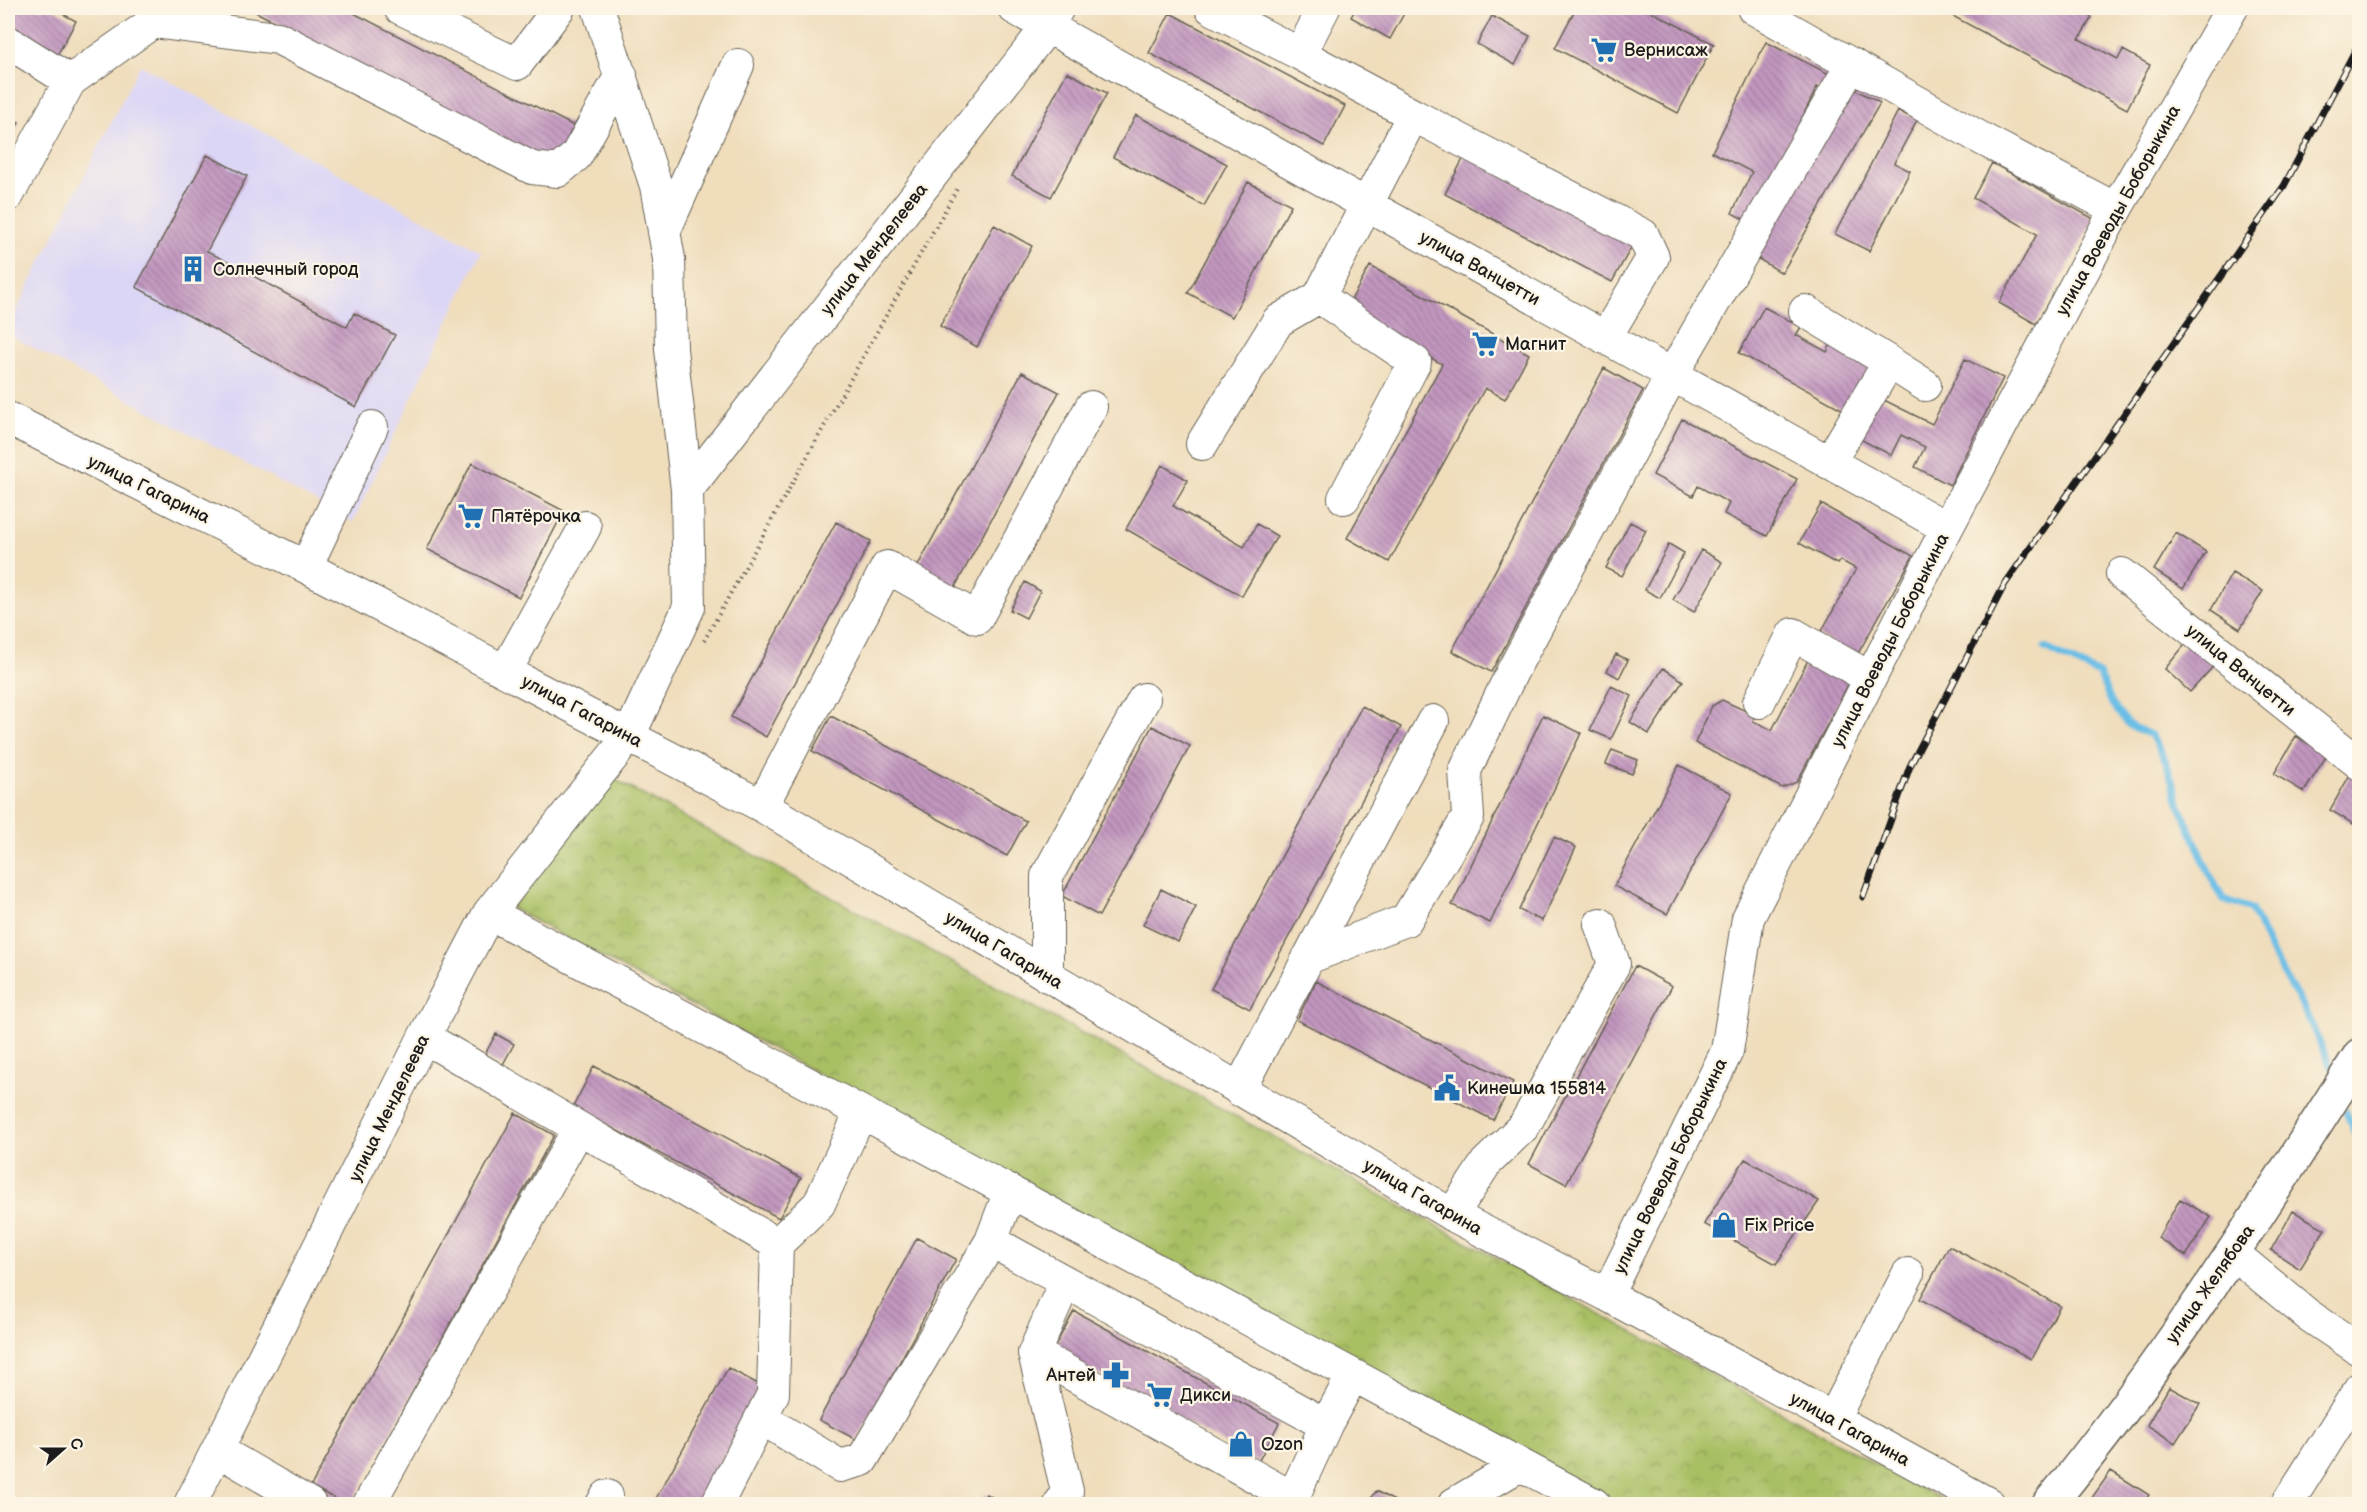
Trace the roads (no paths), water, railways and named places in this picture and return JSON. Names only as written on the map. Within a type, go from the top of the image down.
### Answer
[{"type":"main road","name":"улица Желябова","points":[[2049,1504],[2091,1454],[2234,1254],[2360,1055]]},
{"type":"street","points":[[400,8],[517,64],[559,8]]},
{"type":"street","name":"улица Менделеева","points":[[190,1504],[219,1451],[424,1038],[489,913],[629,736],[689,606],[687,490],[671,349],[669,259],[657,186],[598,8]]},
{"type":"street","name":"улица Ванцетти","points":[[1014,8],[1053,17],[1368,205],[1947,528]]},
{"type":"street","points":[[1211,8],[1643,235],[1653,257],[1605,338]]},
{"type":"street","points":[[1300,54],[1324,8]]},
{"type":"street","points":[[1753,8],[1984,140],[2116,209]]},
{"type":"street","name":"улица Воеводы Боборыкина","points":[[1607,1295],[1727,1051],[1748,918],[1947,528],[2116,209],[2232,8]]},
{"type":"street","name":"улица Менделеева","points":[[687,490],[1053,17]]},
{"type":"street","points":[[8,195],[70,81],[153,22],[278,38],[532,168],[558,171],[576,156],[621,75]]},
{"type":"street","points":[[8,42],[70,81]]},
{"type":"street","points":[[1308,958],[1406,920],[1468,817],[1465,771],[1512,672],[1672,375],[1852,64]]},
{"type":"street","points":[[664,232],[738,65]]},
{"type":"street","points":[[1202,444],[1278,321],[1319,297],[1413,115]]},
{"type":"street","points":[[1319,297],[1415,362],[1344,498]]},
{"type":"street","points":[[1804,311],[1925,385]]},
{"type":"street","points":[[1829,463],[1889,362]]},
{"type":"street","points":[[762,806],[887,567],[977,618],[1091,407]]},
{"type":"street","name":"улица Гагарина","points":[[8,418],[306,567],[762,806],[1452,1215],[1607,1295],[1989,1504]]},
{"type":"street","points":[[306,567],[372,427]]},
{"type":"street","points":[[506,670],[585,527]]},
{"type":"street","name":"улица Ванцетти","points":[[2122,574],[2360,764]]},
{"type":"street","points":[[1759,702],[1793,634],[1870,678]]},
{"type":"street","points":[[1047,976],[1047,876],[1144,699]]},
{"type":"street","points":[[1239,1090],[1433,721]]},
{"type":"street","points":[[489,913],[1594,1504]]},
{"type":"street","points":[[1452,1215],[1486,1163],[1524,1126],[1614,964],[1600,924]]},
{"type":"street","points":[[424,1038],[777,1244]]},
{"type":"street","points":[[717,1504],[773,1394],[777,1244],[819,1204],[861,1112]]},
{"type":"street","points":[[369,1504],[579,1128]]},
{"type":"street","points":[[760,1418],[840,1466],[861,1460],[991,1241],[1010,1191]]},
{"type":"street","points":[[991,1241],[1326,1425]]},
{"type":"street","points":[[2234,1254],[2308,1315],[2360,1350]]},
{"type":"street","points":[[1833,1419],[1908,1274]]},
{"type":"street","points":[[1060,1504],[1067,1491],[1034,1353],[1065,1282]]},
{"type":"street","points":[[1034,1353],[1292,1501],[1326,1425],[1353,1375]]},
{"type":"street","points":[[2287,1504],[2360,1388]]},
{"type":"street","points":[[219,1451],[310,1504]]},
{"type":"street","points":[[1455,1504],[1520,1465]]},
{"type":"waterway","points":[[2045,648],[2099,674],[2112,704],[2129,725],[2151,735],[2166,762],[2180,806],[2223,899],[2251,909],[2277,963],[2303,1007],[2331,1067]]},
{"type":"waterway","points":[[2346,1112],[2360,1146]]},
{"type":"railway","points":[[1863,897],[1910,766],[2005,584],[2284,186],[2360,41]]},
{"type":"place","name":"Вернисаж","points":[[1604,50]]},
{"type":"place","name":"Солнечный город","points":[[193,269]]},
{"type":"place","name":"Магнит","points":[[1485,344]]},
{"type":"place","name":"Пятёрочка","points":[[471,516]]},
{"type":"place","name":"Кинешма 155814","points":[[1447,1088]]},
{"type":"place","name":"Fix Price","points":[[1724,1225]]},
{"type":"place","name":"Антей","points":[[1116,1375]]},
{"type":"place","name":"Дикси","points":[[1160,1395]]},
{"type":"place","name":"Ozon","points":[[1241,1444]]}]
